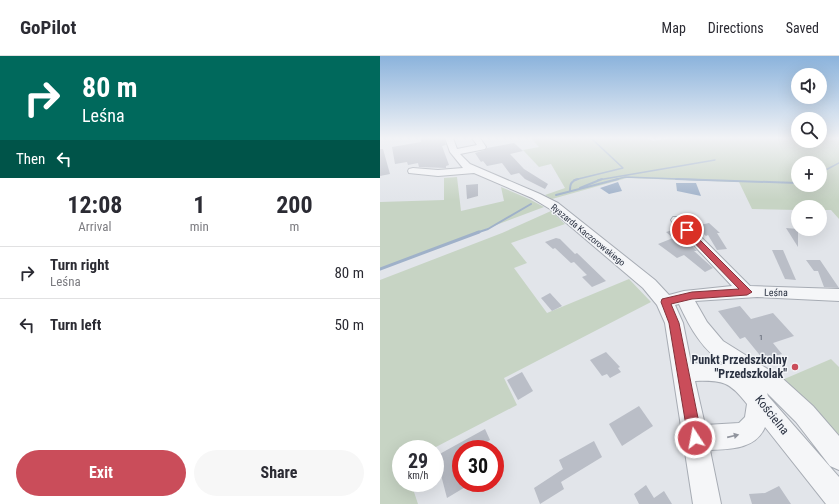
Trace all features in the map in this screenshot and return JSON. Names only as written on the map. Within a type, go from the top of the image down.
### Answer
[{"type":"street","name":"Ryszarda Kaczorowskiego","points":[[459,159],[474,170],[536,196],[554,206],[649,284],[675,299]]},
{"type":"street","points":[[413,171],[438,174],[474,170]]},
{"type":"street","points":[[677,220],[747,292]]},
{"type":"street","name":"Leśna","points":[[675,299],[747,292],[810,292],[839,295]]},
{"type":"street","points":[[675,299],[674,323],[707,504]]},
{"type":"street","points":[[675,299],[711,342],[723,352],[764,377],[814,426],[839,457]]},
{"type":"street","name":"Kościelna","points":[[683,372],[705,370],[731,375],[742,381],[839,498]]},
{"type":"street","points":[[695,438],[728,438],[751,431],[758,418],[759,400]]},
{"type":"green space","points":[[531,159],[791,159],[791,192],[827,192],[827,159],[839,159],[839,219],[831,210],[827,210],[827,200],[791,200],[791,210],[752,209],[739,182],[627,178],[552,199],[545,195],[565,188],[551,164],[539,167]]},
{"type":"green space","points":[[457,177],[461,211],[504,201],[501,187],[544,207],[380,269],[380,202],[444,200],[444,178]]},
{"type":"green space","points":[[551,211],[565,224],[511,243],[527,263],[514,268],[547,313],[629,279],[651,302],[504,378],[517,405],[444,443],[444,440],[392,440],[392,492],[414,492],[418,504],[380,504],[380,280],[502,233]]},
{"type":"green space","points":[[831,359],[839,367],[839,452],[782,380]]},
{"type":"water","points":[[618,182],[622,191],[609,194],[600,188]]},
{"type":"water","points":[[676,183],[696,183],[701,196],[677,191]]},
{"type":"building","points":[[380,159],[386,159],[390,174],[380,176]]},
{"type":"building","points":[[394,159],[447,159],[449,165],[446,166],[446,168],[419,167],[418,163],[408,165],[407,162],[395,164]]},
{"type":"building","points":[[479,159],[515,159],[524,169],[548,184],[545,189],[525,179],[519,173],[511,175],[502,163],[487,166],[483,161],[481,162]]},
{"type":"building","points":[[478,184],[478,196],[467,199],[466,185]]},
{"type":"building","points":[[709,223],[720,233],[717,233],[727,249],[717,250],[708,235],[706,236],[695,226]]},
{"type":"building","points":[[786,228],[791,228],[791,236]]},
{"type":"building","points":[[676,229],[697,251],[694,251],[713,268],[705,272],[684,255],[677,258],[658,244],[673,238],[666,232]]},
{"type":"building","points":[[791,236],[798,236],[798,247]]},
{"type":"building","points":[[556,238],[560,239],[575,254],[577,253],[606,281],[592,287],[582,277],[587,275],[574,262],[571,263],[555,248],[553,249],[545,242]]},
{"type":"building","points":[[772,250],[783,250],[796,280],[785,279]]},
{"type":"building","points":[[806,260],[820,260],[839,288],[824,287],[818,271],[814,271]]},
{"type":"building","points":[[550,293],[562,306],[552,311],[541,298]]},
{"type":"building","points":[[740,306],[751,319],[773,313],[794,336],[773,343],[782,354],[763,359],[745,337],[740,339],[718,311]]},
{"type":"building","points":[[606,352],[620,367],[618,368],[621,372],[610,378],[607,374],[602,376],[590,360]]},
{"type":"building","points":[[522,372],[533,391],[518,400],[507,380]]},
{"type":"building","points":[[639,406],[653,426],[622,446],[609,424]]},
{"type":"building","points":[[485,429],[490,440],[465,440]]},
{"type":"building","points":[[594,441],[602,457],[561,482],[564,489],[540,504],[534,488],[563,469],[559,460]]},
{"type":"building","points":[[452,447],[452,492],[457,492],[447,498],[444,487],[444,452]]},
{"type":"building","points":[[646,485],[654,498],[664,491],[672,504],[639,504],[634,494]]},
{"type":"building","points":[[779,486],[791,504],[752,504],[749,494],[765,493]]},
{"type":"waterway","points":[[578,179],[623,168],[613,159]]},
{"type":"waterway","points":[[601,180],[715,160]]},
{"type":"waterway","points":[[827,169],[839,163]]},
{"type":"waterway","points":[[614,180],[625,177],[695,180]]},
{"type":"waterway","points":[[570,191],[571,183],[578,179]]},
{"type":"waterway","points":[[574,180],[578,179]]},
{"type":"waterway","points":[[556,195],[618,179]]},
{"type":"waterway","points":[[676,179],[695,180]]},
{"type":"waterway","points":[[580,188],[601,180]]},
{"type":"waterway","points":[[695,180],[791,183]]},
{"type":"waterway","points":[[695,180],[705,180]]},
{"type":"waterway","points":[[479,232],[488,229],[531,204]]},
{"type":"waterway","points":[[380,269],[479,232]]},
{"type":"place","name":"Punkt Przedszkolny \"Przedszkolak\"","points":[[795,367]]},
{"type":"route","points":[[687,230],[747,292],[692,296],[665,302],[674,323],[695,438]]}]
